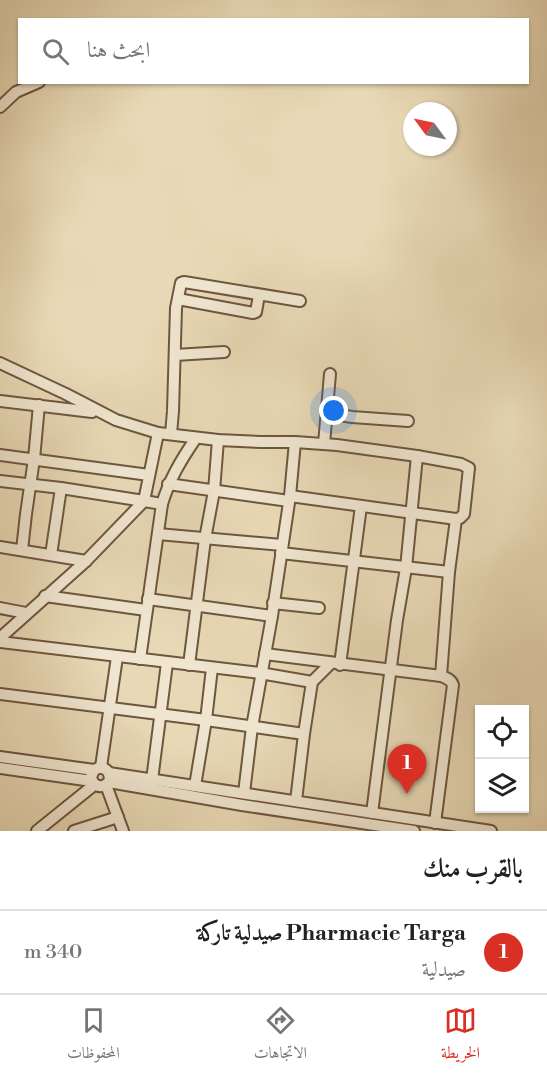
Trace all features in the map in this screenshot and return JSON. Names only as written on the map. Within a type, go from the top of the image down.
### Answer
[{"type":"street","points":[[0,107],[16,92],[34,84]]},
{"type":"street","points":[[171,434],[178,298],[181,283],[300,301]]},
{"type":"street","points":[[178,298],[253,313],[257,310],[259,295]]},
{"type":"street","points":[[175,355],[224,352]]},
{"type":"street","points":[[0,363],[116,420],[158,433],[218,440],[324,444],[417,456],[461,464],[469,468],[464,514],[456,519],[168,484]]},
{"type":"street","points":[[324,444],[330,374]]},
{"type":"street","points":[[0,401],[99,412]]},
{"type":"street","points":[[22,550],[39,405]]},
{"type":"street","points":[[327,413],[408,421]]},
{"type":"street","points":[[0,640],[26,613],[86,561],[144,501],[158,433]]},
{"type":"street","points":[[140,659],[162,504],[168,484],[196,438]]},
{"type":"street","points":[[189,665],[205,539],[214,491],[218,440]]},
{"type":"street","points":[[244,793],[260,673],[272,616],[295,442]]},
{"type":"street","points":[[0,455],[149,475]]},
{"type":"street","points":[[372,813],[406,568],[417,456]]},
{"type":"street","points":[[0,481],[162,504]]},
{"type":"street","points":[[51,555],[60,488]]},
{"type":"street","points":[[296,801],[312,682],[336,664],[361,506]]},
{"type":"street","points":[[441,676],[449,572],[456,519]]},
{"type":"street","points":[[158,534],[449,572]]},
{"type":"street","points":[[0,547],[86,561]]},
{"type":"street","points":[[45,596],[147,605],[197,606],[272,616]]},
{"type":"street","points":[[273,603],[319,608]]},
{"type":"street","points":[[0,608],[26,613]]},
{"type":"street","points":[[0,640],[117,657],[260,673],[312,682]]},
{"type":"street","points":[[265,654],[441,676],[449,679],[453,685],[435,823]]},
{"type":"street","points":[[117,657],[101,778],[123,831]]},
{"type":"street","points":[[152,780],[167,663]]},
{"type":"street","points":[[195,786],[212,668]]},
{"type":"street","points":[[0,693],[304,734]]},
{"type":"street","points":[[0,757],[242,806],[414,831]]},
{"type":"street","points":[[0,768],[101,778],[152,780],[491,831]]},
{"type":"street","points":[[37,831],[101,778]]},
{"type":"street","points":[[74,831],[118,817]]},
{"type":"place","name":"Pharmacie Targa صيدلية تاركة","points":[[407,794]]}]
